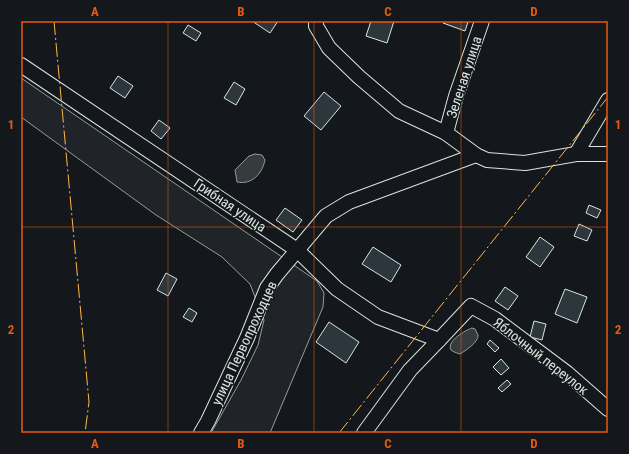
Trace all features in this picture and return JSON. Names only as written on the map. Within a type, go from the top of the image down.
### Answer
[{"type":"street","points":[[316,21],[316,26],[329,48],[359,77],[399,111],[446,133],[476,155],[487,160],[525,163],[576,154],[608,154]]},
{"type":"street","name":"Зеленая улица","points":[[446,133],[456,96],[482,21]]},
{"type":"street","name":"Грибная улица","points":[[21,65],[297,250],[337,289],[378,317],[439,340]]},
{"type":"street","points":[[576,154],[608,100]]},
{"type":"street","name":"улица Первопроходцев","points":[[200,433],[208,421],[247,338],[267,288],[326,216],[349,202],[476,155]]},
{"type":"street","name":"Яблочный переулок","points":[[439,340],[471,306],[501,323],[567,373],[608,409]]},
{"type":"street","points":[[364,433],[410,370],[439,340]]},
{"type":"shaded area","points":[[21,78],[317,281],[324,293],[323,307],[270,433],[211,433],[241,380],[258,345],[264,320],[250,284],[222,257],[156,215],[21,117]]},
{"type":"shaded area","points":[[255,154],[262,155],[265,160],[259,174],[247,182],[237,182],[235,170],[249,156]]},
{"type":"shaded area","points":[[472,328],[475,329],[478,335],[478,338],[474,343],[460,354],[451,350],[451,343],[461,333]]},
{"type":"building","points":[[252,21],[278,21],[270,33]]},
{"type":"building","points":[[371,21],[394,21],[387,43],[366,36]]},
{"type":"building","points":[[444,21],[468,22],[465,31],[443,23]]},
{"type":"building","points":[[188,25],[201,33],[196,41],[183,33]]},
{"type":"building","points":[[118,76],[133,86],[125,98],[110,88]]},
{"type":"building","points":[[234,82],[245,89],[236,105],[224,98]]},
{"type":"building","points":[[324,92],[341,106],[321,130],[304,116]]},
{"type":"building","points":[[159,120],[170,128],[161,139],[151,131]]},
{"type":"building","points":[[589,205],[601,210],[597,218],[586,213]]},
{"type":"building","points":[[285,208],[302,220],[293,232],[276,220]]},
{"type":"building","points":[[579,224],[592,230],[587,241],[574,236]]},
{"type":"building","points":[[540,237],[554,247],[540,267],[526,257]]},
{"type":"building","points":[[373,247],[401,265],[391,282],[362,264]]},
{"type":"building","points":[[166,273],[177,279],[168,296],[157,290]]},
{"type":"building","points":[[505,287],[518,296],[508,310],[495,301]]},
{"type":"building","points":[[565,289],[587,297],[577,323],[555,314]]},
{"type":"building","points":[[189,308],[197,313],[192,322],[183,317]]},
{"type":"building","points":[[534,321],[546,324],[542,340],[530,337]]},
{"type":"building","points":[[329,322],[359,342],[346,363],[316,342]]},
{"type":"building","points":[[490,340],[499,348],[495,352],[487,344]]},
{"type":"building","points":[[501,359],[509,368],[501,375],[493,367]]},
{"type":"building","points":[[507,380],[511,384],[502,392],[498,388]]},
{"type":"power","points":[[54,21],[89,402],[85,433]]},
{"type":"power","points":[[339,433],[608,97]]}]
